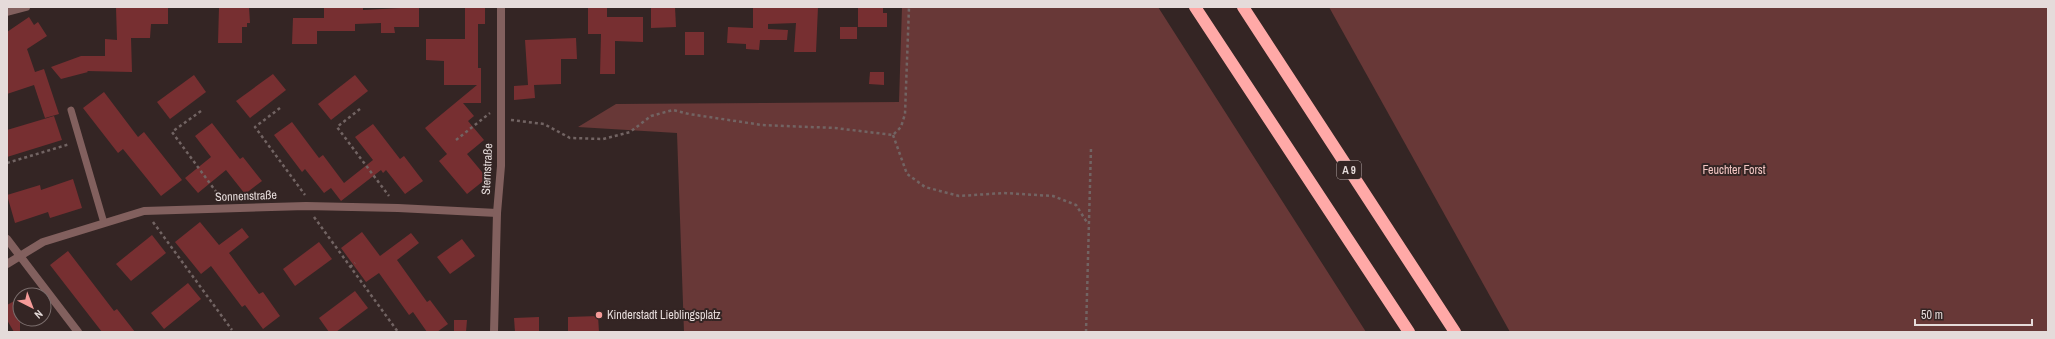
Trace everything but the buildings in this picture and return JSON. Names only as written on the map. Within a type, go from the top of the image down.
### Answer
[{"type":"highway","name":"A 9","points":[[1243,7],[1455,332]]},
{"type":"highway","points":[[1199,12],[1409,332]]},
{"type":"street","points":[[7,12],[26,7]]},
{"type":"street","name":"Sternstraße","points":[[494,332],[497,213],[501,166],[501,7]]},
{"type":"street","name":"Sonnenstraße","points":[[7,264],[43,242],[144,211],[306,206],[398,208],[497,213]]},
{"type":"street","points":[[7,239],[78,332]]},
{"type":"lane","points":[[71,110],[104,223]]},
{"type":"path","points":[[893,135],[901,127],[905,114],[909,7]]},
{"type":"path","points":[[360,109],[337,127],[398,208]]},
{"type":"path","points":[[456,140],[493,111],[544,124],[570,138],[603,139],[630,132],[652,116],[673,110],[689,114],[762,125],[835,128],[893,135]]},
{"type":"path","points":[[201,111],[172,132],[222,200],[224,208]]},
{"type":"path","points":[[893,135],[907,174],[925,187],[959,196],[1004,193],[1053,196],[1076,205],[1088,224]]},
{"type":"path","points":[[7,163],[80,141]]},
{"type":"path","points":[[1086,332],[1091,148]]},
{"type":"path","points":[[144,211],[232,330]]},
{"type":"path","points":[[350,267],[355,263]]},
{"type":"green space","points":[[902,7],[1158,7],[1366,332],[684,332],[677,133],[578,127],[616,104],[899,102]]},
{"type":"green space","name":"Feuchter Forst","points":[[1329,7],[2048,7],[2048,332],[1510,332]]},
{"type":"place","name":"Kinderstadt Lieblingsplatz","points":[[599,315]]}]
